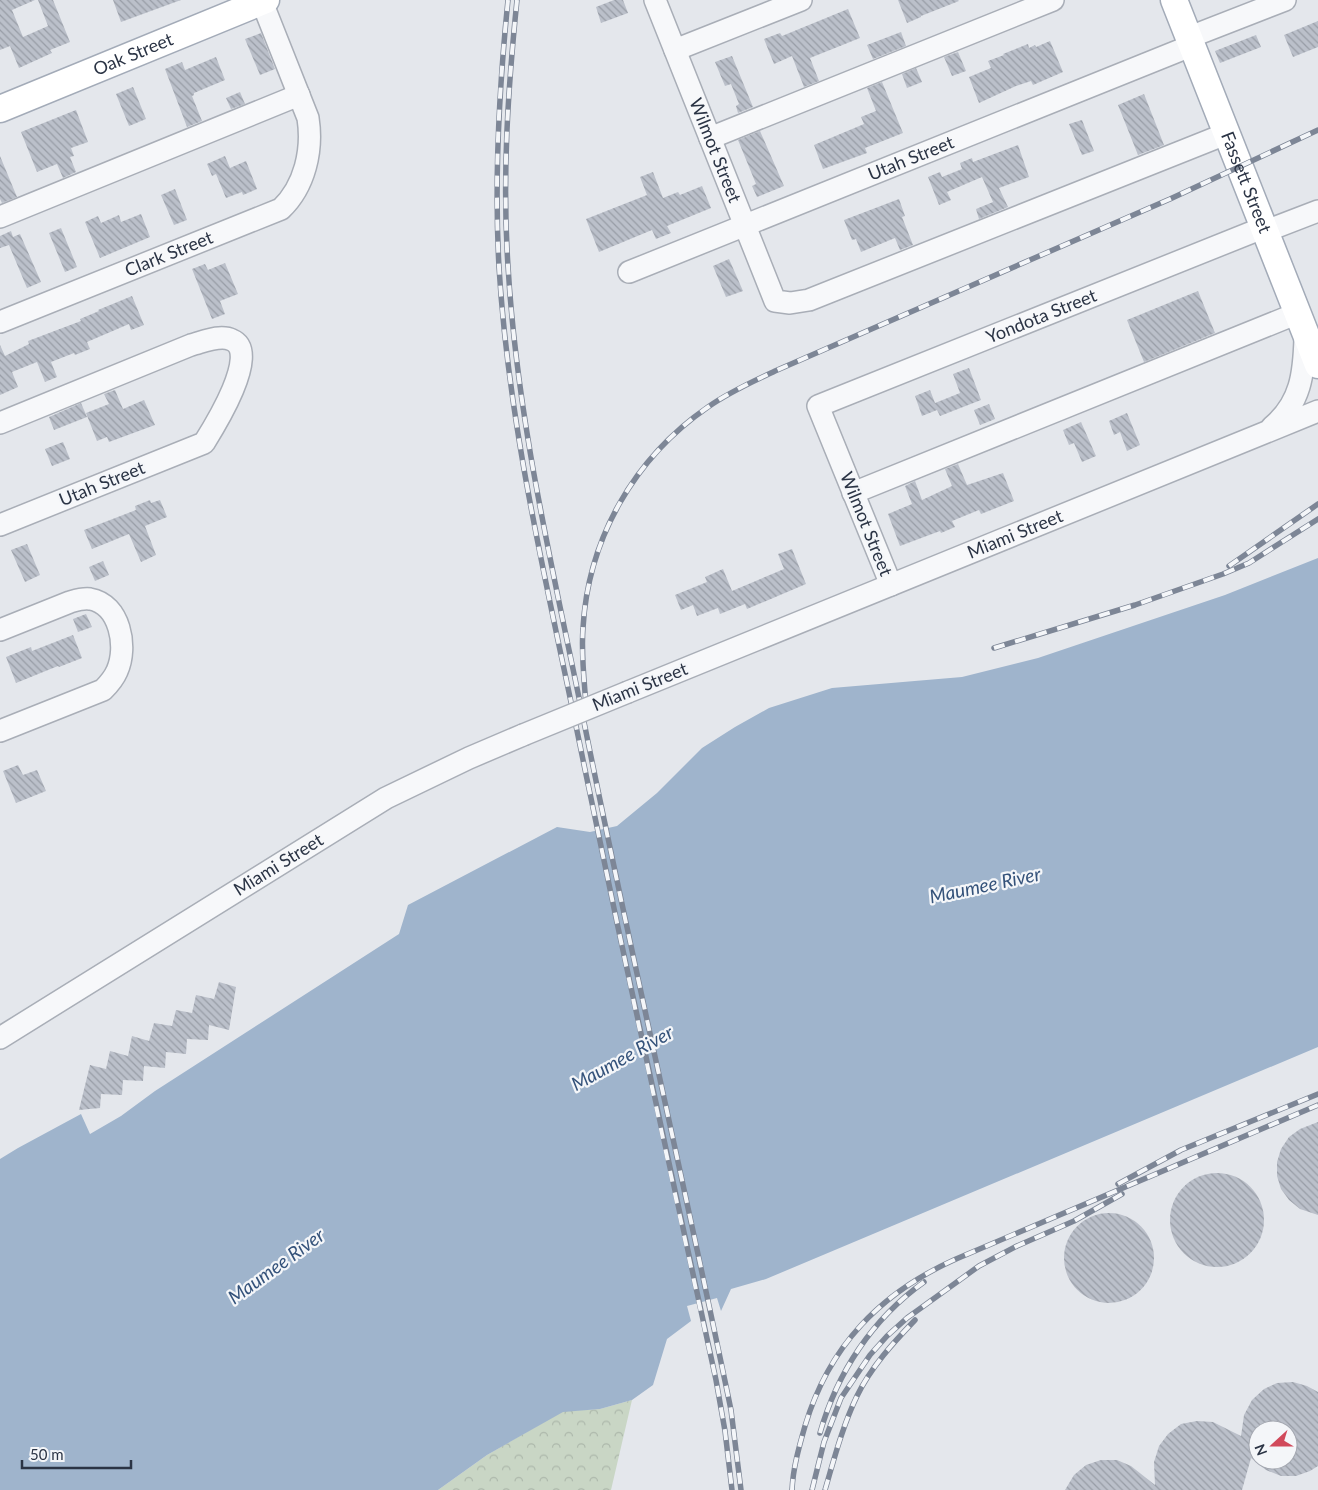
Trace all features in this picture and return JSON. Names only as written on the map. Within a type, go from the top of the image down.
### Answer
[{"type":"main road","name":"Fassett Street","points":[[1174,0],[1318,365]]},
{"type":"main road","name":"Oak Street","points":[[0,109],[264,1]]},
{"type":"street","name":"Wilmot Street","points":[[655,0],[775,301],[790,303],[809,300],[1228,133]]},
{"type":"street","points":[[674,50],[801,0]]},
{"type":"street","points":[[710,138],[1053,0]]},
{"type":"street","name":"Utah Street","points":[[629,272],[745,226],[1191,41],[1285,0]]},
{"type":"street","name":"Clark Street","points":[[0,322],[281,209],[291,200],[297,190],[308,155],[310,129],[308,118],[264,1]]},
{"type":"street","points":[[0,217],[298,95]]},
{"type":"street","name":"Yondota Street","points":[[818,406],[1265,229],[1318,211]]},
{"type":"street","points":[[853,493],[1301,323],[1304,360],[1300,386],[1292,403],[1280,420],[1265,433]]},
{"type":"street","name":"Utah Street","points":[[0,423],[191,345],[212,339],[224,338],[233,340],[240,346],[242,354],[235,385],[204,444],[0,525]]},
{"type":"street","name":"Wilmot Street","points":[[818,406],[891,585]]},
{"type":"street","name":"Miami Street","points":[[0,1038],[386,798],[470,758],[1318,411]]},
{"type":"street","points":[[0,630],[81,599],[91,599],[101,603],[109,610],[120,631],[122,644],[118,670],[103,690],[0,731]]},
{"type":"green space","points":[[632,1400],[611,1490],[438,1490],[487,1455],[563,1411],[600,1409]]},
{"type":"water","name":"Maumee River","points":[[1318,558],[1318,1047],[766,1279],[731,1289],[721,1311],[717,1298],[687,1306],[691,1321],[667,1339],[653,1385],[632,1400],[600,1409],[563,1412],[487,1455],[438,1490],[0,1490],[0,1159],[81,1114],[90,1134],[121,1116],[155,1091],[399,934],[408,905],[557,827],[590,832],[617,826],[657,793],[702,748],[769,708],[832,688],[962,677],[1038,658],[1225,595]]},
{"type":"building","points":[[0,0],[35,0],[12,10],[23,37],[48,26],[38,0],[53,0],[70,42],[50,50],[52,53],[19,68],[10,46],[0,50]]},
{"type":"building","points":[[113,0],[181,0],[121,22]]},
{"type":"building","points":[[614,0],[623,0],[628,13],[601,23],[596,7]]},
{"type":"building","points":[[898,0],[958,0],[959,1],[907,23]]},
{"type":"building","points":[[848,9],[860,38],[810,58],[819,81],[804,87],[792,56],[774,64],[764,39],[780,33],[782,36]]},
{"type":"building","points":[[1318,21],[1318,47],[1293,57],[1284,35]]},
{"type":"building","points":[[901,32],[906,46],[873,59],[867,45]]},
{"type":"building","points":[[261,33],[275,69],[260,75],[245,39]]},
{"type":"building","points":[[1256,35],[1261,47],[1220,63],[1215,51]]},
{"type":"building","points":[[1050,41],[1063,72],[1033,85],[1031,81],[1016,86],[979,103],[969,77],[991,68],[988,61],[1003,54],[1028,44],[1029,48]]},
{"type":"building","points":[[958,52],[966,71],[952,76],[944,57]]},
{"type":"building","points":[[732,56],[753,107],[738,113],[736,106],[739,104],[731,84],[725,86],[715,62]]},
{"type":"building","points":[[216,57],[225,80],[194,93],[192,96],[202,121],[187,127],[165,69],[182,62],[185,70]]},
{"type":"building","points":[[916,68],[922,82],[907,88],[902,74]]},
{"type":"building","points":[[882,82],[903,133],[865,148],[867,153],[823,169],[814,145],[864,124],[861,117],[876,111],[867,88]]},
{"type":"building","points":[[133,87],[146,119],[129,126],[116,94]]},
{"type":"building","points":[[240,92],[245,104],[231,109],[226,98]]},
{"type":"building","points":[[1144,94],[1164,145],[1138,155],[1118,105]]},
{"type":"building","points":[[76,110],[88,142],[71,148],[74,156],[70,157],[76,172],[63,178],[57,164],[37,172],[21,132]]},
{"type":"building","points":[[1082,120],[1094,151],[1082,155],[1069,124]]},
{"type":"building","points":[[760,131],[784,186],[757,197],[752,186],[756,184],[738,140]]},
{"type":"building","points":[[1018,145],[1029,177],[999,188],[1008,207],[979,219],[976,209],[993,202],[982,177],[947,192],[951,200],[939,205],[928,177],[940,172],[942,177],[962,169],[960,163],[972,158],[973,162]]},
{"type":"building","points":[[0,156],[17,197],[2,203],[0,199]]},
{"type":"building","points":[[225,156],[230,168],[246,161],[257,189],[243,195],[242,192],[226,198],[216,174],[212,176],[207,164]]},
{"type":"building","points":[[653,172],[663,198],[678,192],[680,195],[702,186],[711,208],[667,226],[671,233],[656,239],[652,230],[599,252],[586,219],[647,195],[640,177]]},
{"type":"building","points":[[175,189],[187,220],[174,225],[161,195]]},
{"type":"building","points":[[899,199],[905,216],[902,217],[913,245],[900,250],[895,238],[861,252],[856,239],[852,240],[844,220]]},
{"type":"building","points":[[141,214],[150,237],[100,258],[85,222],[98,216],[101,223],[119,215],[121,222]]},
{"type":"building","points":[[61,228],[77,267],[65,272],[49,233]]},
{"type":"building","points":[[11,231],[13,237],[20,234],[41,282],[27,288],[9,245],[0,248],[0,236]]},
{"type":"building","points":[[729,259],[743,291],[726,297],[713,266]]},
{"type":"building","points":[[225,263],[238,294],[220,301],[225,314],[212,319],[192,269],[205,264],[208,270]]},
{"type":"building","points":[[1198,291],[1215,333],[1144,362],[1127,320]]},
{"type":"building","points":[[132,296],[144,325],[131,330],[129,324],[87,342],[90,349],[51,362],[57,377],[45,382],[37,362],[12,372],[18,387],[0,395],[0,345],[5,356],[29,344],[28,341],[81,321],[80,319],[98,310]]},
{"type":"building","points":[[969,368],[981,400],[940,416],[937,410],[922,416],[915,396],[930,390],[935,403],[960,393],[953,374]]},
{"type":"building","points":[[115,390],[123,409],[144,400],[155,425],[109,442],[107,437],[97,441],[86,413],[109,404],[104,394]]},
{"type":"building","points":[[81,403],[87,417],[54,430],[49,417]]},
{"type":"building","points":[[989,404],[995,419],[980,425],[974,410]]},
{"type":"building","points":[[1127,413],[1140,445],[1127,451],[1120,432],[1114,435],[1109,421]]},
{"type":"building","points":[[1081,422],[1096,456],[1082,462],[1074,443],[1069,445],[1063,430]]},
{"type":"building","points":[[63,442],[70,459],[52,466],[45,449]]},
{"type":"building","points":[[958,464],[967,485],[1003,473],[1014,501],[981,514],[979,510],[952,521],[955,527],[900,546],[888,514],[912,504],[905,486],[915,481],[922,500],[952,486],[945,469]]},
{"type":"building","points":[[150,500],[151,503],[160,500],[167,517],[145,526],[156,555],[141,562],[129,534],[92,549],[84,530],[136,510],[135,506]]},
{"type":"building","points":[[27,544],[40,575],[25,582],[11,550]]},
{"type":"building","points":[[792,549],[806,584],[747,609],[745,604],[720,614],[718,608],[697,616],[693,605],[681,610],[675,595],[707,582],[705,577],[723,569],[732,591],[784,569],[778,554]]},
{"type":"building","points":[[103,561],[109,575],[95,581],[89,567]]},
{"type":"building","points":[[86,614],[92,627],[78,632],[73,619]]},
{"type":"building","points":[[73,635],[82,658],[16,683],[6,657],[31,647],[32,651]]},
{"type":"building","points":[[18,765],[23,775],[37,770],[46,791],[16,803],[3,771]]},
{"type":"building","points":[[219,982],[236,987],[229,1030],[209,1025],[208,1040],[187,1039],[186,1054],[166,1052],[165,1068],[144,1066],[143,1081],[123,1080],[122,1095],[101,1094],[100,1108],[79,1110],[90,1065],[106,1069],[110,1051],[128,1056],[132,1036],[149,1041],[154,1023],[172,1026],[176,1010],[192,1013],[196,995],[214,999]]},
{"type":"building","points":[[1318,1122],[1318,1215],[1300,1209],[1289,1200],[1281,1189],[1277,1176],[1277,1162],[1281,1149],[1289,1137],[1300,1129]]},
{"type":"building","points":[[1217,1173],[1235,1177],[1250,1187],[1260,1202],[1264,1220],[1260,1238],[1250,1253],[1235,1263],[1217,1267],[1199,1263],[1184,1253],[1174,1238],[1170,1220],[1174,1202],[1184,1187],[1199,1177]]},
{"type":"building","points":[[1109,1213],[1126,1216],[1141,1226],[1151,1241],[1154,1258],[1151,1275],[1141,1290],[1126,1300],[1109,1303],[1092,1300],[1077,1290],[1067,1275],[1064,1258],[1067,1241],[1077,1226],[1092,1216]]},
{"type":"building","points":[[1293,1382],[1318,1392],[1318,1466],[1296,1476],[1281,1476],[1266,1470],[1298,1470],[1298,1420],[1248,1420],[1248,1469],[1242,1490],[1065,1490],[1074,1475],[1086,1465],[1101,1460],[1117,1460],[1131,1466],[1155,1485],[1154,1462],[1159,1446],[1168,1434],[1181,1424],[1197,1421],[1213,1422],[1241,1436],[1244,1415],[1252,1400],[1264,1389],[1277,1383]]},
{"type":"railway","points":[[508,0],[500,100],[497,200],[499,267],[504,329],[521,453],[532,515],[648,1070],[716,1380],[725,1431],[732,1490]]},
{"type":"railway","points":[[517,0],[507,133],[506,233],[519,382],[549,555],[731,1410],[741,1490]]},
{"type":"railway","points":[[586,704],[582,637],[587,595],[594,563],[605,532],[637,476],[682,427],[724,397],[775,371],[1170,199],[1318,130]]},
{"type":"railway","points":[[1229,566],[1318,504]]},
{"type":"railway","points":[[994,648],[1135,605],[1223,574],[1249,563],[1318,519]]},
{"type":"railway","points":[[1118,1184],[1181,1150],[1318,1094]]},
{"type":"railway","points":[[792,1490],[795,1466],[805,1426],[815,1397],[828,1371],[843,1347],[861,1325],[904,1288],[956,1259],[1318,1105]]},
{"type":"railway","points":[[812,1490],[824,1442],[841,1398],[870,1355],[887,1336],[907,1318],[979,1266],[1017,1246],[1074,1221],[1122,1194]]},
{"type":"railway","points":[[820,1433],[836,1389],[859,1349],[888,1313],[924,1282]]},
{"type":"railway","points":[[825,1490],[843,1430],[863,1385],[883,1356],[915,1320]]}]
